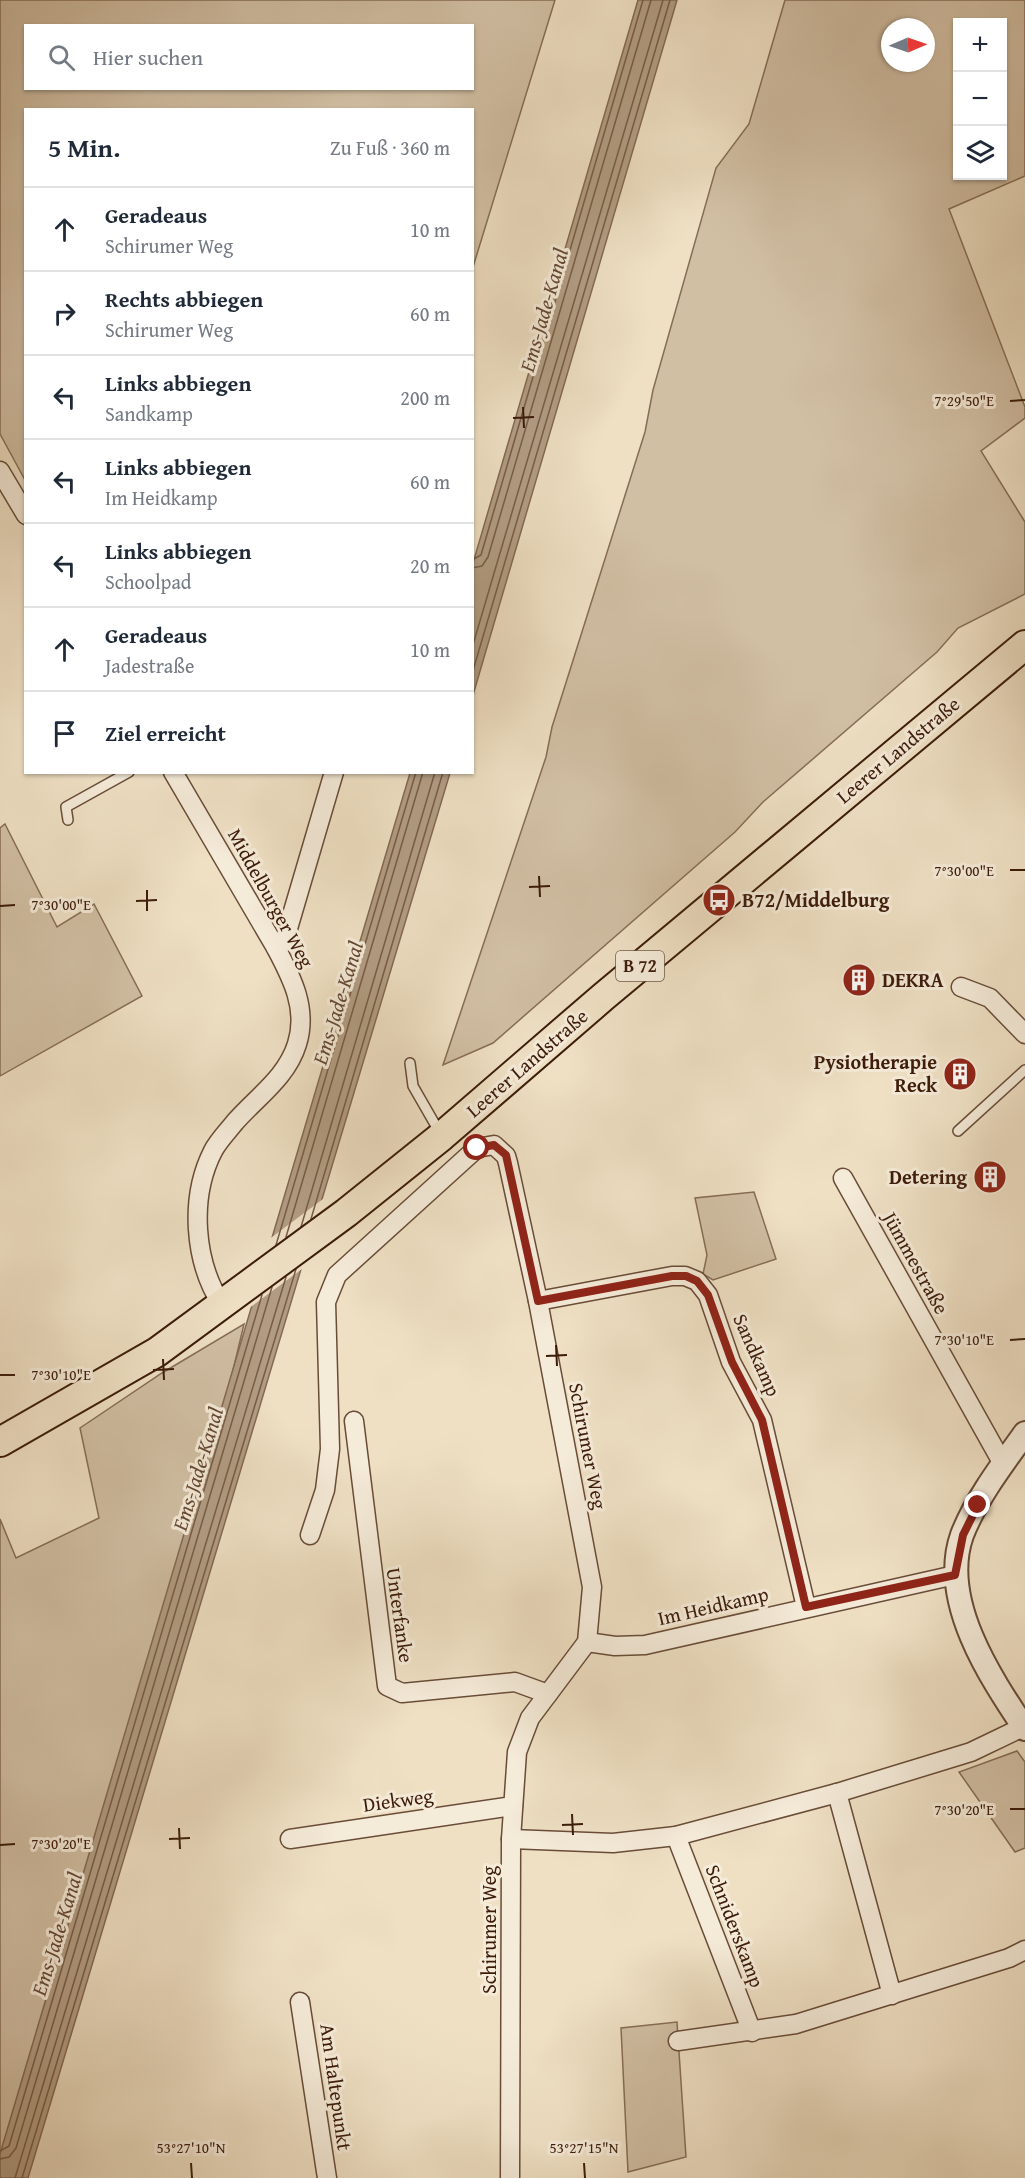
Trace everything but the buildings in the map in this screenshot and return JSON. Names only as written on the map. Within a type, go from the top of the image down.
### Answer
[{"type":"main road","name":"Leerer Landstraße","points":[[0,1442],[157,1352],[346,1213],[442,1136],[603,997],[1025,645]]},
{"type":"street","points":[[0,471],[24,512]]},
{"type":"street","name":"Middelburger Weg","points":[[173,774],[276,948],[300,1003],[297,1043],[288,1064],[213,1149],[199,1193],[204,1272],[225,1302]]},
{"type":"street","points":[[276,948],[284,942],[333,774]]},
{"type":"street","points":[[961,987],[990,999],[1025,1034]]},
{"type":"street","name":"Schirumer Weg","points":[[310,1535],[325,1490],[330,1449],[326,1302],[336,1275],[477,1148],[494,1145],[506,1155],[538,1301],[592,1587],[587,1642],[530,1718],[517,1752],[511,1839],[506,2177]]},
{"type":"street","name":"Jümmestraße","points":[[843,1178],[1003,1464]]},
{"type":"street","name":"Sandkamp","points":[[538,1301],[672,1276],[686,1276],[697,1281],[708,1295],[732,1362],[762,1420],[806,1607]]},
{"type":"street","name":"Unterfanke","points":[[354,1421],[387,1686],[402,1693],[515,1682],[548,1694]]},
{"type":"street","points":[[511,1839],[613,1843],[676,1836],[837,1793],[971,1752],[1024,1728],[968,1630],[958,1603],[955,1575],[963,1535],[1003,1464],[1025,1433]]},
{"type":"street","name":"Im Heidkamp","points":[[587,1642],[615,1646],[645,1645],[955,1575]]},
{"type":"street","points":[[837,1793],[892,1995]]},
{"type":"street","name":"Diekweg","points":[[290,1839],[513,1806]]},
{"type":"street","name":"Schniderskamp","points":[[676,1836],[752,2032]]},
{"type":"street","points":[[678,2041],[796,2024],[1009,1958],[1025,1950]]},
{"type":"street","name":"Am Haltepunkt","points":[[300,2002],[327,2178]]},
{"type":"lane","points":[[68,820],[66,807],[125,774]]},
{"type":"lane","points":[[410,1062],[413,1086],[442,1136]]},
{"type":"lane","points":[[958,1131],[1025,1070]]},
{"type":"shaded area","points":[[0,0],[555,0],[474,264],[474,108],[24,108],[24,478],[0,434]]},
{"type":"shaded area","points":[[785,0],[1025,0],[1025,176],[949,209],[1025,407],[1025,418],[981,451],[1025,522],[1025,594],[958,628],[937,652],[763,802],[735,832],[493,1043],[443,1065],[546,757],[552,727],[645,432],[653,390],[716,168],[749,124]]},
{"type":"shaded area","points":[[5,824],[57,927],[94,904],[142,996],[0,1076],[0,828]]},
{"type":"shaded area","points":[[754,1192],[776,1259],[713,1280],[703,1274],[707,1255],[695,1198]]},
{"type":"shaded area","points":[[244,1324],[230,1383],[0,2157],[0,1519],[16,1558],[99,1518],[80,1428],[162,1373]]},
{"type":"shaded area","points":[[1017,1751],[1025,1762],[1025,1848],[1015,1852],[959,1772]]},
{"type":"shaded area","points":[[677,2022],[686,2157],[628,2172],[621,2028]]},
{"type":"water","points":[[638,0],[677,0],[474,692],[474,560]]},
{"type":"water","points":[[410,774],[450,774],[28,2178],[0,2178],[0,2154]]},
{"type":"pier","points":[[327,1196],[306,1266],[248,1309],[268,1240]]},
{"type":"place","name":"B72/Middelburg","points":[[719,900]]},
{"type":"place","name":"DEKRA","points":[[859,980]]},
{"type":"place","name":"Pysiotherapie Reck","points":[[960,1074]]},
{"type":"place","name":"Detering","points":[[990,1177]]},
{"type":"route","points":[[477,1148],[494,1145],[506,1155],[538,1301],[672,1276],[686,1276],[697,1281],[708,1295],[732,1362],[762,1420],[771,1450],[806,1607],[955,1575],[957,1554],[963,1535],[978,1505]]},
{"type":"water label","name":"Ems-Jade-Kanal","points":[[544,310]]},
{"type":"water label","name":"Ems-Jade-Kanal","points":[[338,1003]]},
{"type":"water label","name":"Ems-Jade-Kanal","points":[[198,1469]]},
{"type":"water label","name":"Ems-Jade-Kanal","points":[[57,1934]]}]
